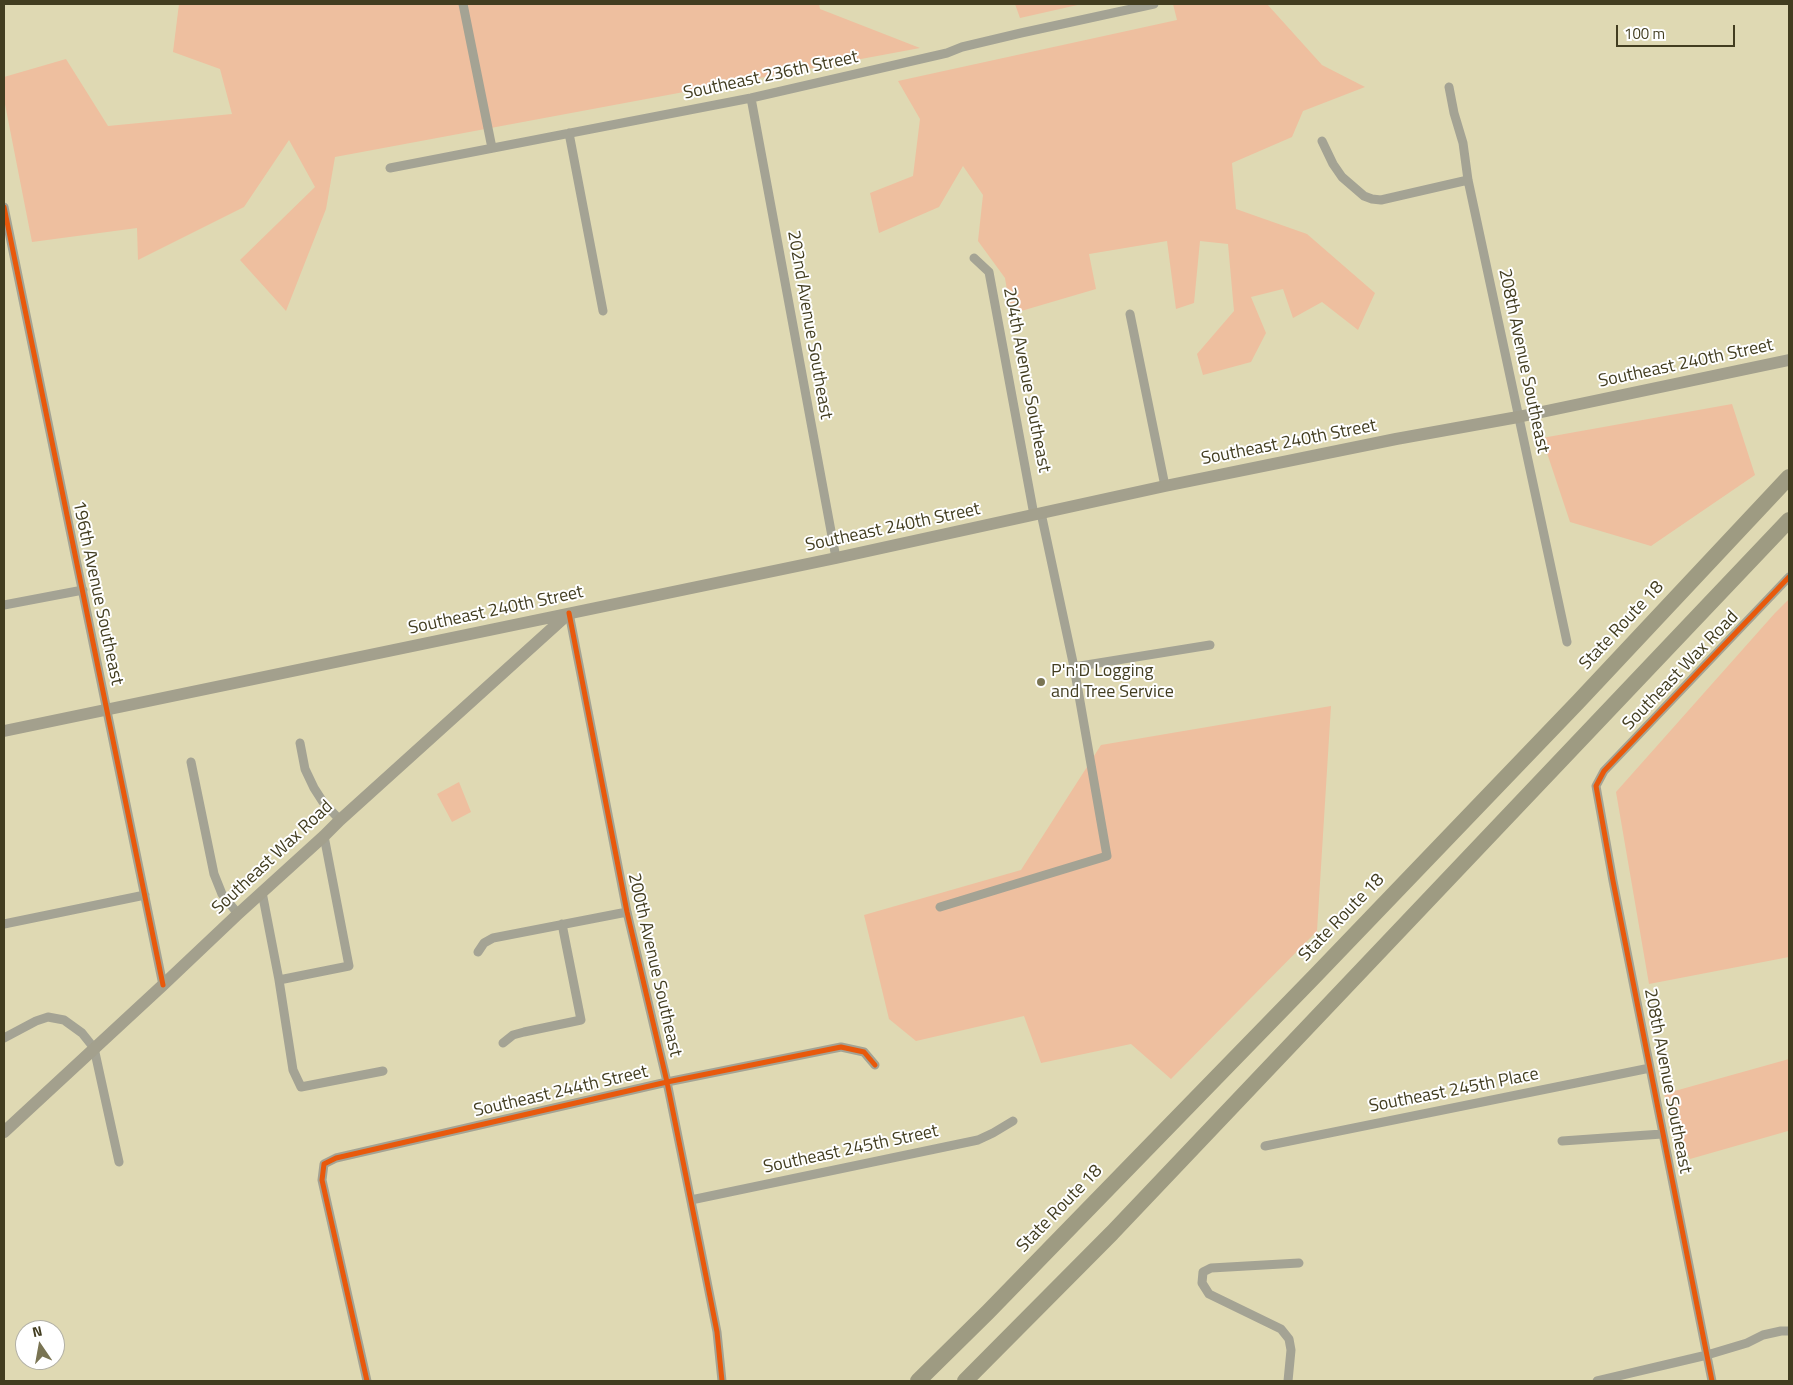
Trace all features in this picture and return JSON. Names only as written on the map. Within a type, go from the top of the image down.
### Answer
[{"type":"highway","name":"State Route 18","points":[[918,1381],[995,1305],[1314,977],[1578,702],[1789,477]]},
{"type":"highway","points":[[965,1381],[1112,1233],[1789,520]]},
{"type":"main road","name":"Southeast 240th Street","points":[[4,732],[836,558],[1165,486],[1789,360]]},
{"type":"main road","name":"Southeast Wax Road","points":[[4,1132],[340,820],[569,614]]},
{"type":"street","points":[[463,4],[492,148]]},
{"type":"street","name":"Southeast 236th Street","points":[[390,168],[751,98],[947,53],[962,47],[1021,33],[1154,4]]},
{"type":"street","name":"208th Avenue Southeast","points":[[1449,87],[1463,143],[1468,180],[1567,642]]},
{"type":"street","name":"202nd Avenue Southeast","points":[[751,98],[836,558]]},
{"type":"street","points":[[569,132],[604,311]]},
{"type":"street","points":[[1322,141],[1333,164],[1342,177],[1364,196],[1372,199],[1381,200],[1468,180]]},
{"type":"street","name":"196th Avenue Southeast","points":[[4,207],[163,985]]},
{"type":"street","name":"204th Avenue Southeast","points":[[940,907],[1107,856],[1074,667],[1038,514],[989,272],[974,258]]},
{"type":"street","points":[[1130,314],[1165,486]]},
{"type":"street","name":"Southeast Wax Road","points":[[1596,786],[1604,771],[1789,577]]},
{"type":"street","points":[[4,605],[83,590]]},
{"type":"street","name":"200th Avenue Southeast","points":[[569,614],[627,912],[667,1082],[691,1200],[717,1332],[722,1381]]},
{"type":"street","points":[[1074,667],[1210,645]]},
{"type":"street","points":[[300,743],[305,769],[314,788],[323,802],[340,820]]},
{"type":"street","points":[[191,762],[214,874],[222,894],[238,914]]},
{"type":"street","name":"208th Avenue Southeast","points":[[1596,786],[1662,1134],[1712,1381]]},
{"type":"street","points":[[279,980],[349,966],[324,836]]},
{"type":"street","points":[[262,892],[279,980],[293,1070],[301,1087],[383,1071]]},
{"type":"street","points":[[4,924],[145,895]]},
{"type":"street","points":[[478,952],[484,943],[493,938],[627,912]]},
{"type":"street","points":[[503,1043],[513,1035],[581,1020],[562,924]]},
{"type":"street","points":[[4,1038],[41,1019],[57,1018],[73,1025],[94,1048],[119,1162]]},
{"type":"street","name":"Southeast 244th Street","points":[[367,1381],[322,1180],[324,1164],[336,1158],[667,1082],[841,1047],[864,1052],[875,1065]]},
{"type":"street","name":"Southeast 245th Place","points":[[1265,1146],[1650,1068]]},
{"type":"street","name":"Southeast 245th Street","points":[[691,1200],[978,1140],[1013,1121]]},
{"type":"street","points":[[1562,1141],[1662,1134]]},
{"type":"street","points":[[1288,1381],[1291,1350],[1289,1339],[1281,1329],[1209,1294],[1202,1283],[1203,1272],[1211,1268],[1299,1263]]},
{"type":"street","points":[[1597,1381],[1707,1355],[1747,1343],[1763,1335],[1789,1330]]},
{"type":"shaded area","points":[[179,4],[819,4],[820,9],[920,48],[335,157],[326,209],[286,311],[240,260],[315,187],[289,140],[244,207],[138,260],[137,228],[32,242],[4,99],[4,77],[66,59],[108,126],[232,114],[220,69],[173,52]]},
{"type":"shaded area","points":[[1015,4],[1082,4],[1020,18]]},
{"type":"shaded area","points":[[1173,4],[1267,4],[1322,65],[1365,87],[1303,111],[1292,137],[1232,163],[1236,209],[1307,234],[1375,293],[1358,330],[1322,302],[1293,318],[1283,289],[1251,297],[1266,333],[1251,362],[1203,375],[1197,354],[1234,311],[1228,244],[1200,241],[1194,303],[1176,309],[1167,241],[1089,254],[1096,289],[1011,314],[1005,278],[978,241],[983,195],[963,166],[939,207],[879,233],[870,193],[913,176],[920,119],[898,81],[1177,20]]},
{"type":"shaded area","points":[[1732,404],[1755,475],[1651,546],[1570,522],[1542,438]]},
{"type":"shaded area","points":[[1789,599],[1789,957],[1649,984],[1616,792]]},
{"type":"shaded area","points":[[1331,706],[1317,931],[1171,1079],[1131,1044],[1041,1063],[1024,1016],[916,1041],[889,1019],[864,915],[1021,870],[1101,745]]},
{"type":"shaded area","points":[[459,782],[471,812],[452,822],[437,794]]},
{"type":"shaded area","points":[[1789,1059],[1789,1157],[1788,1131],[1690,1159],[1664,1094]]},
{"type":"cycle path","points":[[4,207],[163,985]]},
{"type":"cycle path","points":[[1712,1381],[1596,786],[1604,771],[1789,577]]},
{"type":"cycle path","points":[[569,613],[627,912],[667,1082],[700,1246],[717,1332],[722,1381]]},
{"type":"cycle path","points":[[367,1381],[322,1180],[324,1164],[336,1158],[667,1082],[841,1047],[864,1052],[875,1065]]},
{"type":"place","name":"P'n'D Logging and Tree Service","points":[[1041,682]]}]
